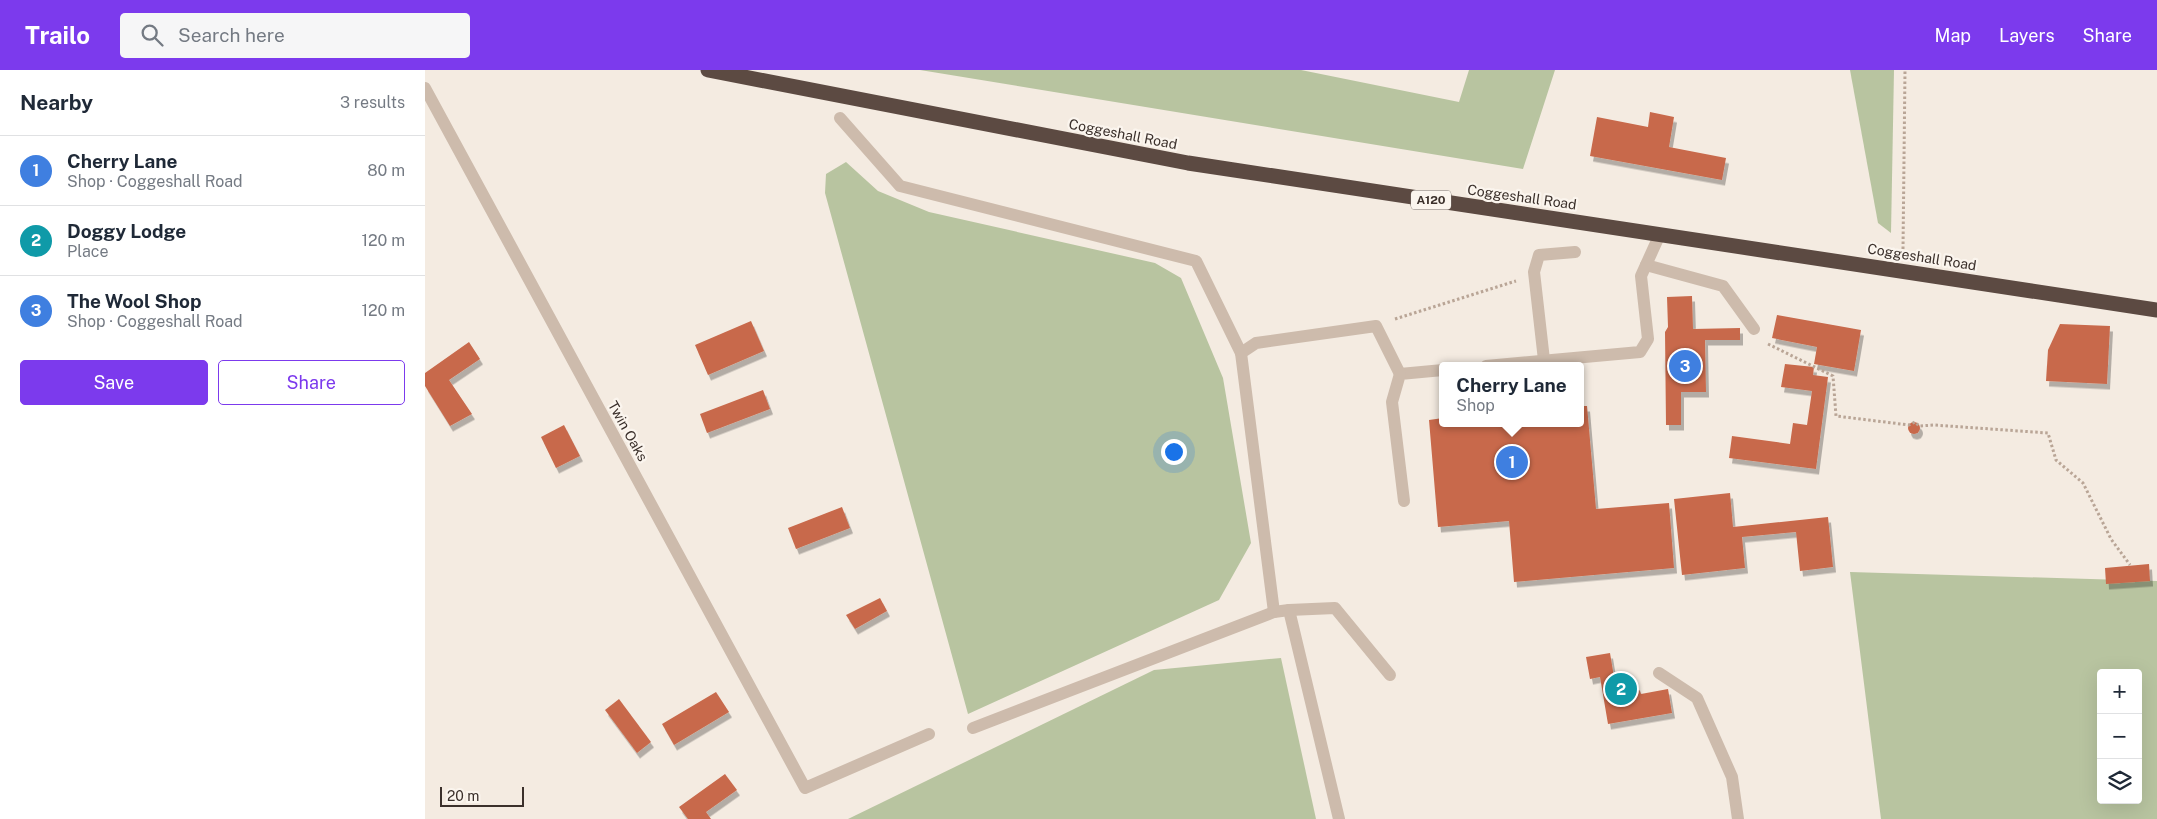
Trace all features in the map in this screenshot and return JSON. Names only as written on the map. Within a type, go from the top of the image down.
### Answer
[{"type":"highway","name":"Coggeshall Road","points":[[707,70],[1188,163],[2157,310]]},
{"type":"street","name":"Twin Oaks","points":[[425,88],[805,788],[929,734]]},
{"type":"street","points":[[841,118],[901,186],[1196,261],[1241,354],[1275,612]]},
{"type":"street","points":[[1525,362],[1640,352],[1648,339],[1641,276],[1660,234]]},
{"type":"street","points":[[1544,360],[1534,272],[1539,255],[1575,252]]},
{"type":"street","points":[[1646,265],[1723,286],[1753,329]]},
{"type":"street","points":[[1241,354],[1256,343],[1375,326],[1401,374],[1392,402],[1404,501]]},
{"type":"street","points":[[1401,374],[1439,370]]},
{"type":"street","points":[[973,728],[1275,612],[1289,610],[1335,608],[1390,675]]},
{"type":"street","points":[[1289,610],[1339,819]]},
{"type":"street","points":[[1659,674],[1697,698],[1732,777],[1738,819]]},
{"type":"path","points":[[1902,271],[1905,70]]},
{"type":"path","points":[[1375,326],[1525,278]]},
{"type":"path","points":[[1753,329],[1771,347],[1833,376],[1836,416],[1909,425],[1915,422],[1919,426],[1933,425],[2048,433],[2056,460],[2083,483],[2111,538],[2130,565]]},
{"type":"green space","points":[[920,70],[1301,70],[1459,102],[1469,70],[1555,70],[1523,169]]},
{"type":"green space","points":[[1850,70],[1894,70],[1891,233],[1878,223]]},
{"type":"green space","points":[[846,162],[878,191],[929,212],[1155,263],[1181,278],[1223,378],[1251,543],[1219,600],[968,714],[825,193],[826,174]]},
{"type":"green space","points":[[1850,572],[2157,581],[2157,819],[1881,819]]},
{"type":"green space","points":[[1281,658],[1316,819],[848,819],[1154,670]]},
{"type":"building","points":[[1650,112],[1674,117],[1669,147],[1726,158],[1722,180],[1590,156],[1597,117],[1648,127]]},
{"type":"building","points":[[1692,296],[1693,329],[1740,328],[1740,340],[1705,340],[1706,392],[1681,392],[1681,425],[1666,425],[1665,332],[1668,327],[1667,297]]},
{"type":"building","points":[[1777,315],[1861,330],[1854,371],[1814,364],[1817,347],[1772,338]]},
{"type":"building","points":[[751,321],[764,351],[708,375],[695,345]]},
{"type":"building","points":[[2060,324],[2110,326],[2107,384],[2046,381],[2048,350]]},
{"type":"building","points":[[469,342],[480,359],[449,380],[472,414],[450,426],[425,386],[425,373]]},
{"type":"building","points":[[1785,364],[1814,367],[1813,375],[1828,377],[1816,469],[1729,458],[1732,436],[1790,444],[1793,423],[1807,425],[1812,391],[1781,387]]},
{"type":"building","points":[[763,390],[770,409],[707,433],[700,414]]},
{"type":"building","points":[[1584,406],[1587,406],[1596,509],[1669,503],[1674,568],[1514,582],[1509,521],[1438,527],[1429,420],[1439,419],[1439,427],[1584,427]]},
{"type":"building","points":[[1914,422],[1920,428],[1914,434],[1908,428]]},
{"type":"building","points":[[564,425],[580,456],[556,468],[541,437]]},
{"type":"building","points":[[1730,493],[1733,527],[1828,517],[1833,567],[1800,571],[1796,532],[1742,537],[1745,568],[1682,575],[1674,499]]},
{"type":"building","points":[[842,507],[850,528],[796,549],[788,528]]},
{"type":"building","points":[[2149,564],[2150,581],[2106,584],[2105,568]]},
{"type":"building","points":[[880,598],[887,611],[855,629],[846,615]]},
{"type":"building","points":[[1610,653],[1616,689],[1637,685],[1641,694],[1668,689],[1672,713],[1608,724],[1600,677],[1590,679],[1586,657]]},
{"type":"building","points":[[716,692],[729,712],[674,745],[662,724]]},
{"type":"building","points":[[619,699],[651,742],[637,753],[605,710]]},
{"type":"building","points":[[725,774],[737,790],[706,812],[711,819],[688,819],[679,807]]},
{"type":"place","name":"The Wool Shop","points":[[1685,366]]},
{"type":"place","name":"Cherry Lane","points":[[1512,462]]},
{"type":"place","name":"Doggy Lodge","points":[[1621,689]]}]
